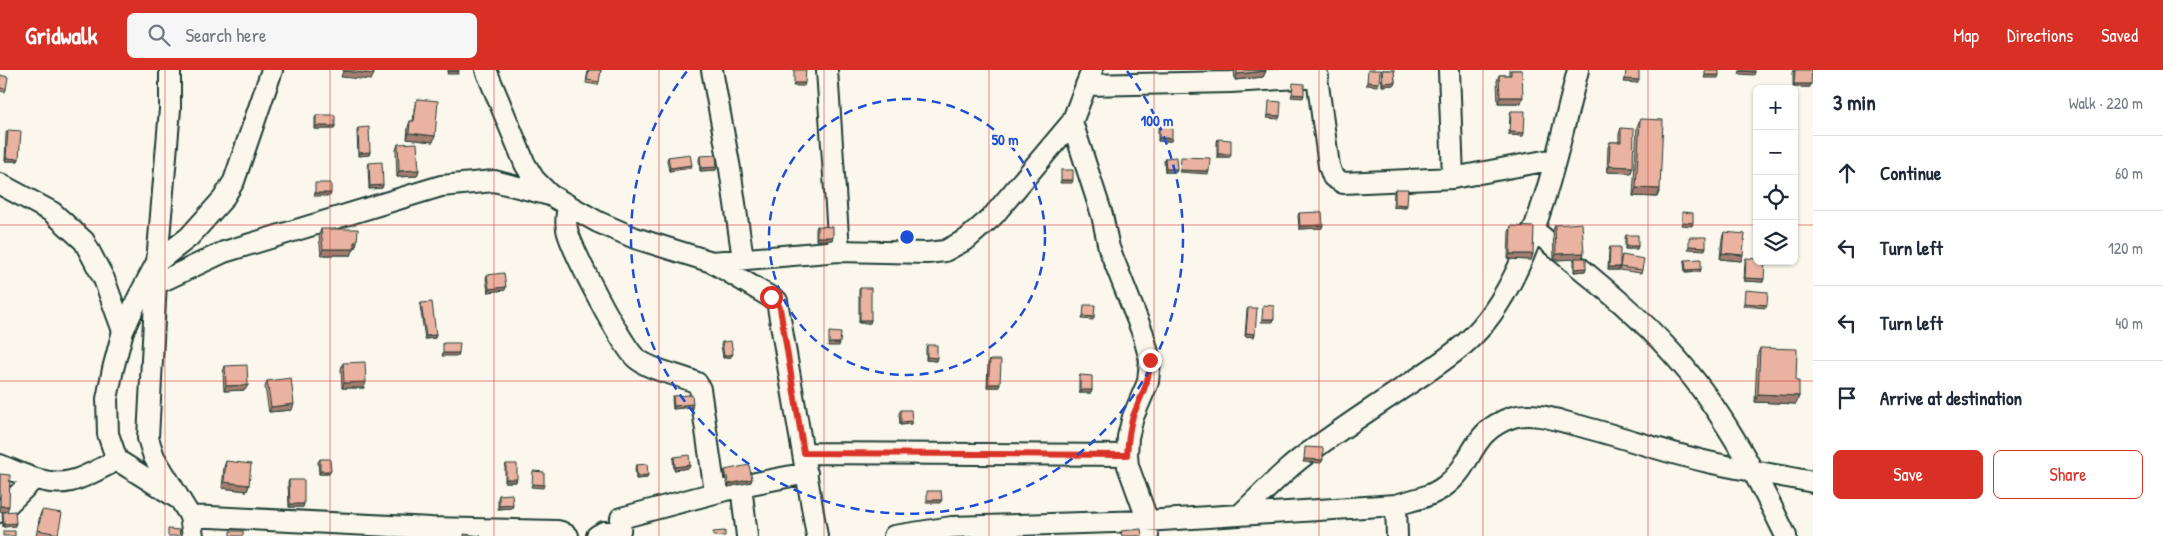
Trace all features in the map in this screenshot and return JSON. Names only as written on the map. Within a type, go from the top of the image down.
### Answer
[{"type":"street","points":[[170,70],[170,109],[157,262],[148,438],[154,457],[192,523]]},
{"type":"street","points":[[272,70],[234,181],[223,199],[188,237],[157,262],[123,331],[107,399],[108,434],[118,460],[192,523],[557,531],[568,536]]},
{"type":"street","points":[[486,70],[525,164],[534,179],[550,195],[568,206],[635,238],[712,262],[777,301],[817,536]]},
{"type":"street","points":[[712,70],[730,169],[743,258]]},
{"type":"street","points":[[828,70],[839,251]]},
{"type":"street","points":[[1449,70],[1453,178]]},
{"type":"street","points":[[1242,513],[1298,460],[1450,357],[1473,336],[1506,292],[1519,267],[1533,230],[1555,159],[1578,70]]},
{"type":"street","points":[[712,262],[839,251],[927,253],[944,251],[954,247],[967,239],[993,216],[1072,122],[1089,77],[1317,73],[1330,166],[1333,177],[1343,183],[1356,184],[1453,178],[1555,159]]},
{"type":"street","points":[[1072,122],[1102,215],[1108,248],[1143,334],[1150,360],[1148,382],[1133,417],[1127,455],[1128,466],[1147,528]]},
{"type":"street","points":[[156,284],[224,252],[441,186],[494,181],[550,195]]},
{"type":"street","points":[[0,184],[52,212],[84,242],[104,280],[123,331]]},
{"type":"street","points":[[568,206],[566,221],[570,238],[604,308],[632,354],[644,363],[697,383],[700,389],[715,492]]},
{"type":"street","points":[[1533,230],[1623,307],[1671,352],[1699,386],[1754,471],[1786,536]]},
{"type":"street","points":[[894,536],[952,527],[1147,528],[1242,513],[1396,505],[1445,487],[1454,479],[1482,436],[1498,423],[1514,417],[1525,416],[1545,417],[1708,462],[1813,482]]},
{"type":"street","points":[[804,453],[1127,455]]},
{"type":"street","points":[[0,465],[34,479],[54,482],[71,481],[118,460]]},
{"type":"street","points":[[598,536],[604,532],[620,532],[621,518],[715,492],[807,473]]},
{"type":"street","points":[[0,512],[34,479]]},
{"type":"street","points":[[741,486],[746,536]]},
{"type":"street","points":[[1396,505],[1397,536]]},
{"type":"building","points":[[374,70],[374,74],[343,71]]},
{"type":"building","points":[[589,70],[601,70],[599,82],[587,80]]},
{"type":"building","points":[[794,70],[806,70],[805,83],[794,83]]},
{"type":"building","points":[[1237,70],[1265,70],[1266,71],[1237,74]]},
{"type":"building","points":[[1368,70],[1380,70],[1379,83],[1367,82]]},
{"type":"building","points":[[1382,70],[1394,70],[1395,82],[1383,83]]},
{"type":"building","points":[[1511,70],[1522,70],[1523,97],[1500,97],[1499,75],[1511,75]]},
{"type":"building","points":[[1626,70],[1639,70],[1639,80],[1625,79]]},
{"type":"building","points":[[1705,70],[1719,70],[1719,75],[1705,75]]},
{"type":"building","points":[[1755,70],[1755,72],[1740,71]]},
{"type":"building","points":[[1795,70],[1812,70],[1811,84],[1794,84]]},
{"type":"building","points":[[0,75],[8,77],[6,89],[0,88]]},
{"type":"building","points":[[1293,83],[1304,84],[1304,95],[1292,94]]},
{"type":"building","points":[[417,99],[438,101],[435,136],[409,133],[410,121],[414,121]]},
{"type":"building","points":[[1269,101],[1281,102],[1280,116],[1268,115]]},
{"type":"building","points":[[1511,111],[1525,111],[1524,133],[1510,132]]},
{"type":"building","points":[[316,115],[335,115],[335,126],[316,126]]},
{"type":"building","points":[[1640,119],[1663,120],[1660,189],[1636,188]]},
{"type":"building","points":[[1159,125],[1172,125],[1172,138],[1159,138]]},
{"type":"building","points":[[369,127],[370,152],[359,153],[358,128]]},
{"type":"building","points":[[1621,128],[1634,129],[1633,167],[1609,166],[1610,142],[1621,142]]},
{"type":"building","points":[[8,130],[21,131],[19,159],[6,158]]},
{"type":"building","points":[[1218,139],[1231,140],[1231,154],[1218,154]]},
{"type":"building","points":[[417,143],[419,170],[399,171],[398,144]]},
{"type":"building","points":[[690,154],[692,165],[670,168],[668,157]]},
{"type":"building","points":[[716,155],[717,167],[701,168],[700,156]]},
{"type":"building","points":[[1176,157],[1177,169],[1166,169],[1165,158]]},
{"type":"building","points":[[1181,157],[1210,158],[1209,171],[1180,170]]},
{"type":"building","points":[[382,162],[383,185],[370,186],[369,163]]},
{"type":"building","points":[[1061,170],[1073,170],[1073,180],[1061,180]]},
{"type":"building","points":[[315,183],[331,183],[331,193],[315,193]]},
{"type":"building","points":[[1395,189],[1408,189],[1407,205],[1395,204]]},
{"type":"building","points":[[1322,212],[1323,225],[1300,226],[1299,213]]},
{"type":"building","points":[[1682,212],[1693,213],[1693,223],[1682,222]]},
{"type":"building","points":[[1582,223],[1584,253],[1556,254],[1555,225]]},
{"type":"building","points":[[817,226],[833,227],[833,237],[817,237]]},
{"type":"building","points":[[1511,226],[1534,227],[1533,254],[1510,254]]},
{"type":"building","points":[[321,229],[358,229],[357,242],[354,242],[354,249],[323,249]]},
{"type":"building","points":[[1724,232],[1745,234],[1743,255],[1722,253]]},
{"type":"building","points":[[1626,235],[1638,235],[1638,246],[1626,246]]},
{"type":"building","points":[[1689,237],[1706,237],[1706,247],[1689,246]]},
{"type":"building","points":[[1610,247],[1620,247],[1620,267],[1609,267]]},
{"type":"building","points":[[1622,255],[1644,259],[1642,270],[1620,267]]},
{"type":"building","points":[[1575,258],[1586,258],[1586,268],[1575,269]]},
{"type":"building","points":[[1746,258],[1753,259],[1753,265],[1765,265],[1764,279],[1745,278]]},
{"type":"building","points":[[1701,259],[1701,269],[1686,270],[1685,260]]},
{"type":"building","points":[[504,273],[506,287],[489,289],[487,275]]},
{"type":"building","points":[[860,288],[871,288],[871,320],[860,320]]},
{"type":"building","points":[[1745,290],[1768,292],[1767,305],[1744,303]]},
{"type":"building","points":[[432,302],[436,335],[426,336],[421,303]]},
{"type":"building","points":[[1084,305],[1095,305],[1094,317],[1083,316]]},
{"type":"building","points":[[1263,305],[1274,306],[1274,319],[1262,319]]},
{"type":"building","points":[[1248,308],[1257,308],[1255,334],[1246,333]]},
{"type":"building","points":[[829,332],[841,333],[840,343],[829,343]]},
{"type":"building","points":[[731,341],[733,354],[724,356],[722,342]]},
{"type":"building","points":[[443,343],[460,343],[459,353],[443,353]]},
{"type":"building","points":[[927,345],[937,345],[937,358],[927,357]]},
{"type":"building","points":[[1760,348],[1797,349],[1796,381],[1799,381],[1799,396],[1758,394]]},
{"type":"building","points":[[990,360],[1001,360],[1000,384],[988,384]]},
{"type":"building","points":[[365,362],[366,382],[344,383],[343,363]]},
{"type":"building","points":[[247,365],[248,385],[226,386],[225,366]]},
{"type":"building","points":[[1080,375],[1092,376],[1092,390],[1080,390]]},
{"type":"building","points":[[291,378],[294,404],[271,407],[267,381]]},
{"type":"building","points":[[692,395],[693,404],[674,406],[673,396]]},
{"type":"building","points":[[901,410],[911,410],[912,421],[901,422]]},
{"type":"building","points":[[1305,447],[1323,448],[1323,460],[1304,459]]},
{"type":"building","points":[[689,455],[690,465],[675,467],[674,457]]},
{"type":"building","points":[[320,459],[330,459],[331,471],[320,471]]},
{"type":"building","points":[[226,461],[251,464],[249,485],[224,482]]},
{"type":"building","points":[[506,464],[517,464],[517,479],[506,479]]},
{"type":"building","points":[[647,464],[648,475],[637,476],[636,465]]},
{"type":"building","points":[[749,465],[752,479],[729,484],[725,470]]},
{"type":"building","points":[[533,471],[544,472],[544,485],[532,484]]},
{"type":"building","points":[[0,474],[10,475],[9,506],[0,506]]},
{"type":"building","points":[[289,480],[304,480],[304,504],[290,504]]},
{"type":"building","points":[[927,491],[941,491],[942,500],[927,500]]},
{"type":"building","points":[[512,494],[513,505],[499,506],[499,495]]},
{"type":"building","points":[[42,510],[62,513],[58,534],[38,530]]},
{"type":"building","points":[[15,511],[16,523],[4,524],[3,512]]},
{"type":"building","points":[[168,529],[180,530],[179,536],[168,536]]},
{"type":"building","points":[[1141,529],[1142,536],[1122,536],[1121,531]]},
{"type":"building","points":[[3,531],[15,531],[15,536],[3,536]]},
{"type":"building","points":[[230,531],[243,531],[243,536],[230,536]]},
{"type":"building","points":[[725,531],[725,536],[713,536],[713,532]]},
{"type":"building","points":[[464,534],[481,536],[464,536]]},
{"type":"route","points":[[771,297],[777,301],[780,308],[804,453],[1127,455],[1128,437],[1133,417],[1148,382],[1150,360]]}]
